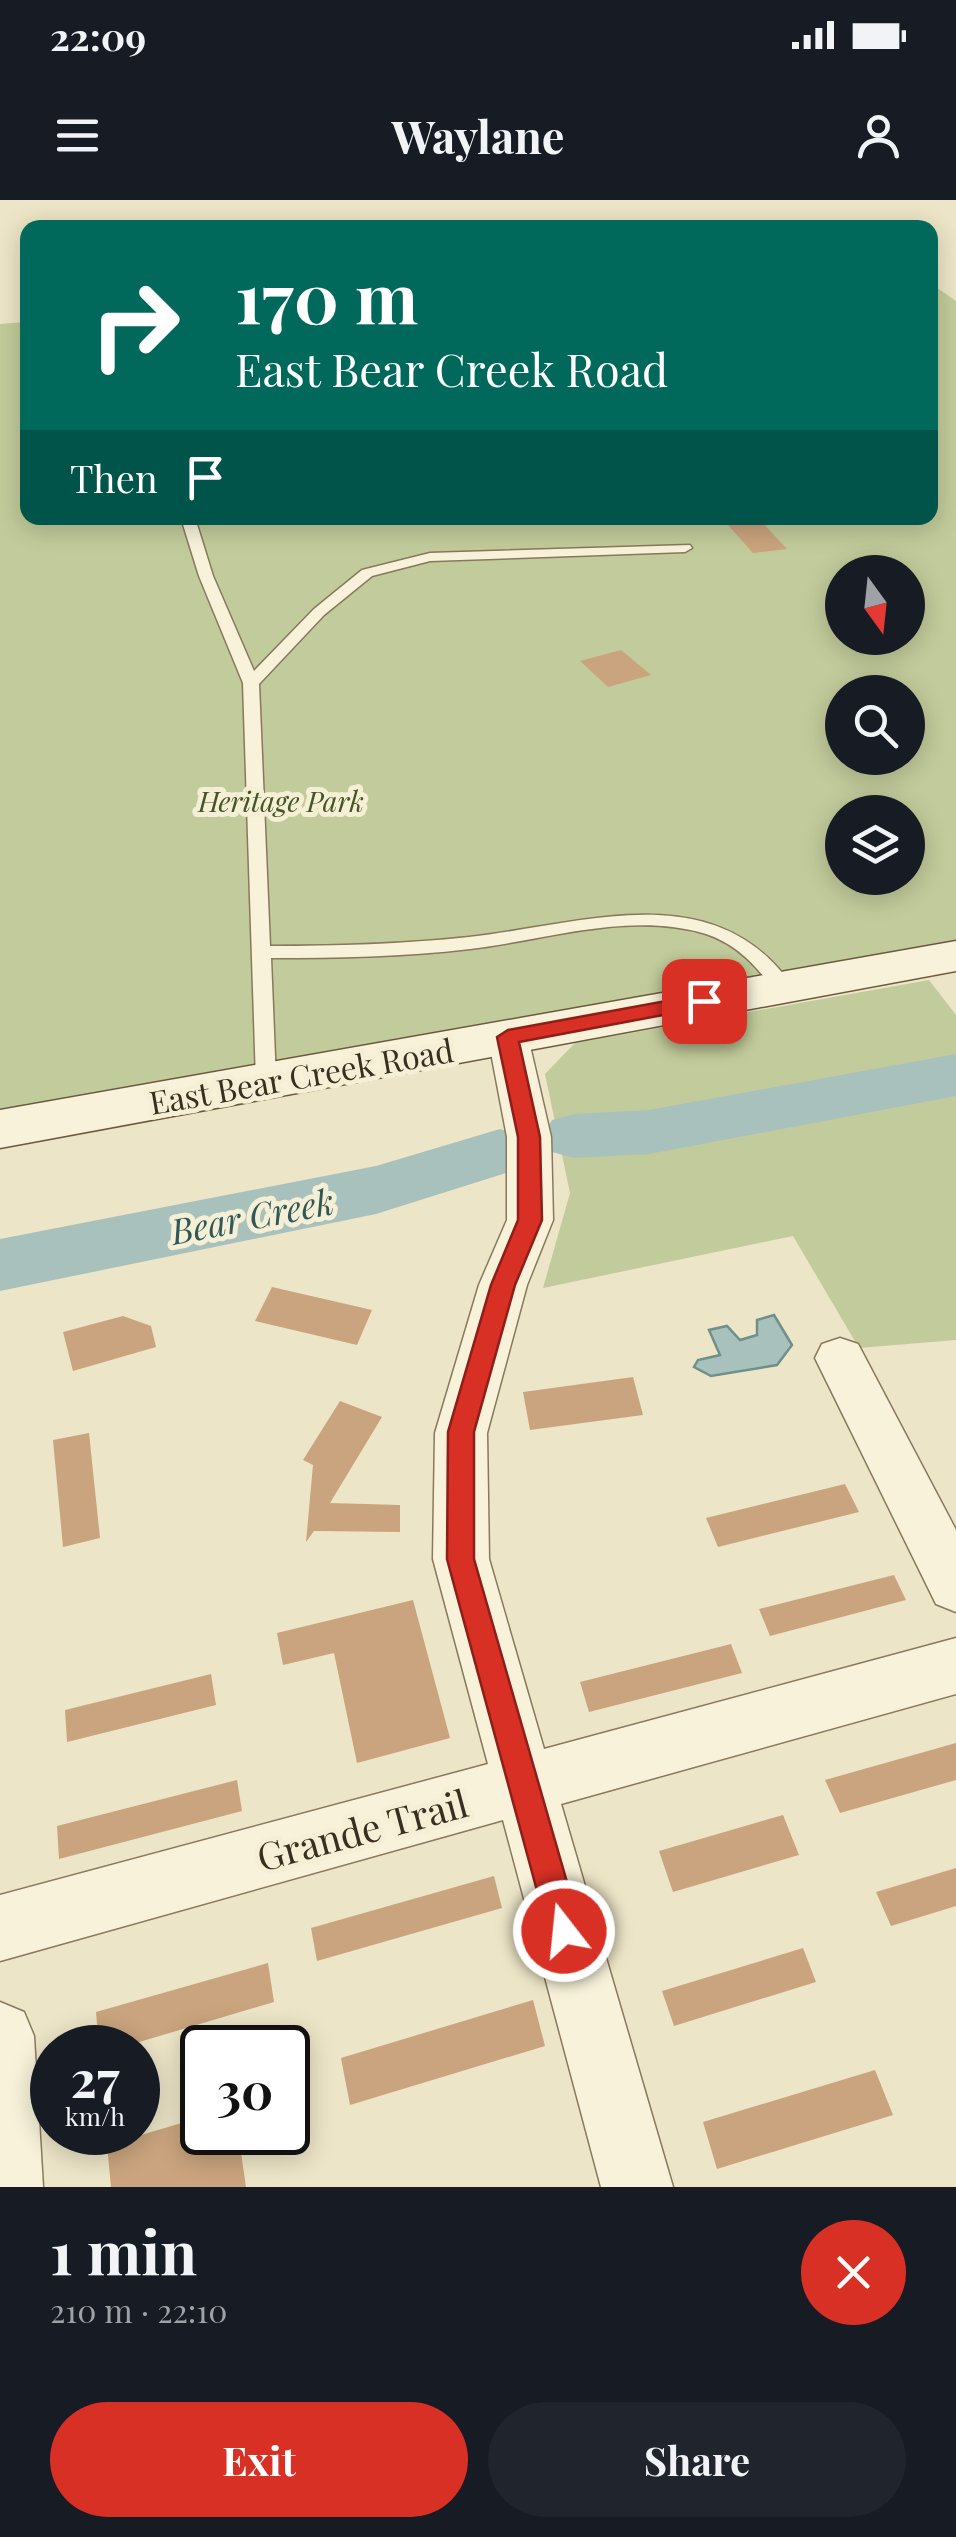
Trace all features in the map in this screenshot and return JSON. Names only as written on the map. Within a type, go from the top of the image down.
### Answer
[{"type":"main road","name":"East Bear Creek Road","points":[[0,1129],[956,956]]},
{"type":"street","points":[[508,1037],[529,1137],[530,1220],[503,1285],[461,1432],[460,1559],[637,2187]]},
{"type":"street","points":[[840,1358],[956,1586]]},
{"type":"street","name":"Grande Trail","points":[[0,1928],[956,1666]]},
{"type":"street","points":[[0,2036],[7,2187]]},
{"type":"lane","points":[[190,525],[206,576],[251,683],[266,1081]]},
{"type":"lane","points":[[251,683],[318,612],[367,573],[430,557],[685,548]]},
{"type":"lane","points":[[264,952],[422,948],[624,922],[679,922],[709,928],[752,948],[782,987]]},
{"type":"green space","name":"Heritage Park","points":[[938,289],[956,301],[956,965],[0,1136],[0,324],[20,323],[20,525],[938,525]]},
{"type":"green space","points":[[929,980],[956,1015],[956,1340],[859,1348],[793,1236],[543,1288],[570,1193],[545,1074],[575,1043]]},
{"type":"water","points":[[774,1315],[792,1345],[777,1365],[711,1376],[694,1367],[698,1360],[720,1355],[709,1330],[727,1326],[740,1340],[757,1335],[757,1320]]},
{"type":"building","points":[[728,525],[765,525],[787,549],[753,553]]},
{"type":"building","points":[[621,650],[651,675],[608,687],[580,661]]},
{"type":"building","points":[[272,1287],[372,1310],[357,1345],[255,1321]]},
{"type":"building","points":[[123,1316],[151,1326],[156,1347],[73,1371],[63,1332]]},
{"type":"building","points":[[633,1377],[643,1415],[530,1430],[523,1392]]},
{"type":"building","points":[[340,1401],[382,1417],[330,1503],[400,1505],[400,1532],[314,1531],[306,1542],[313,1465],[303,1460]]},
{"type":"building","points":[[89,1433],[100,1538],[63,1547],[53,1440]]},
{"type":"building","points":[[845,1484],[859,1512],[718,1547],[706,1518]]},
{"type":"building","points":[[894,1575],[906,1600],[770,1636],[759,1609]]},
{"type":"building","points":[[413,1600],[450,1738],[357,1763],[334,1653],[283,1665],[277,1633]]},
{"type":"building","points":[[731,1644],[742,1673],[589,1712],[580,1682]]},
{"type":"building","points":[[211,1674],[216,1705],[67,1742],[65,1710]]},
{"type":"building","points":[[956,1743],[956,1780],[840,1813],[825,1780]]},
{"type":"building","points":[[237,1780],[242,1811],[59,1859],[57,1826]]},
{"type":"building","points":[[783,1815],[799,1855],[673,1892],[659,1851]]},
{"type":"building","points":[[956,1868],[956,1906],[891,1926],[876,1892]]},
{"type":"building","points":[[494,1876],[502,1908],[317,1961],[311,1928]]},
{"type":"building","points":[[803,1948],[816,1982],[674,2026],[662,1991]]},
{"type":"building","points":[[268,1963],[274,2002],[196,2025],[180,2025],[180,2030],[160,2036],[160,2025],[97,2025],[96,2012]]},
{"type":"building","points":[[533,2000],[545,2046],[350,2105],[341,2058]]},
{"type":"building","points":[[875,2070],[893,2115],[717,2169],[703,2122]]},
{"type":"building","points":[[180,2123],[180,2155],[241,2155],[246,2187],[111,2187],[108,2155],[160,2155],[160,2129]]},
{"type":"waterway","name":"Bear Creek","points":[[574,1136],[649,1132],[956,1075]]},
{"type":"waterway","name":"Bear Creek","points":[[0,1265],[376,1190],[500,1152]]},
{"type":"route","points":[[564,1931],[460,1559],[461,1432],[503,1285],[530,1220],[529,1137],[508,1037],[704,1001]]}]
